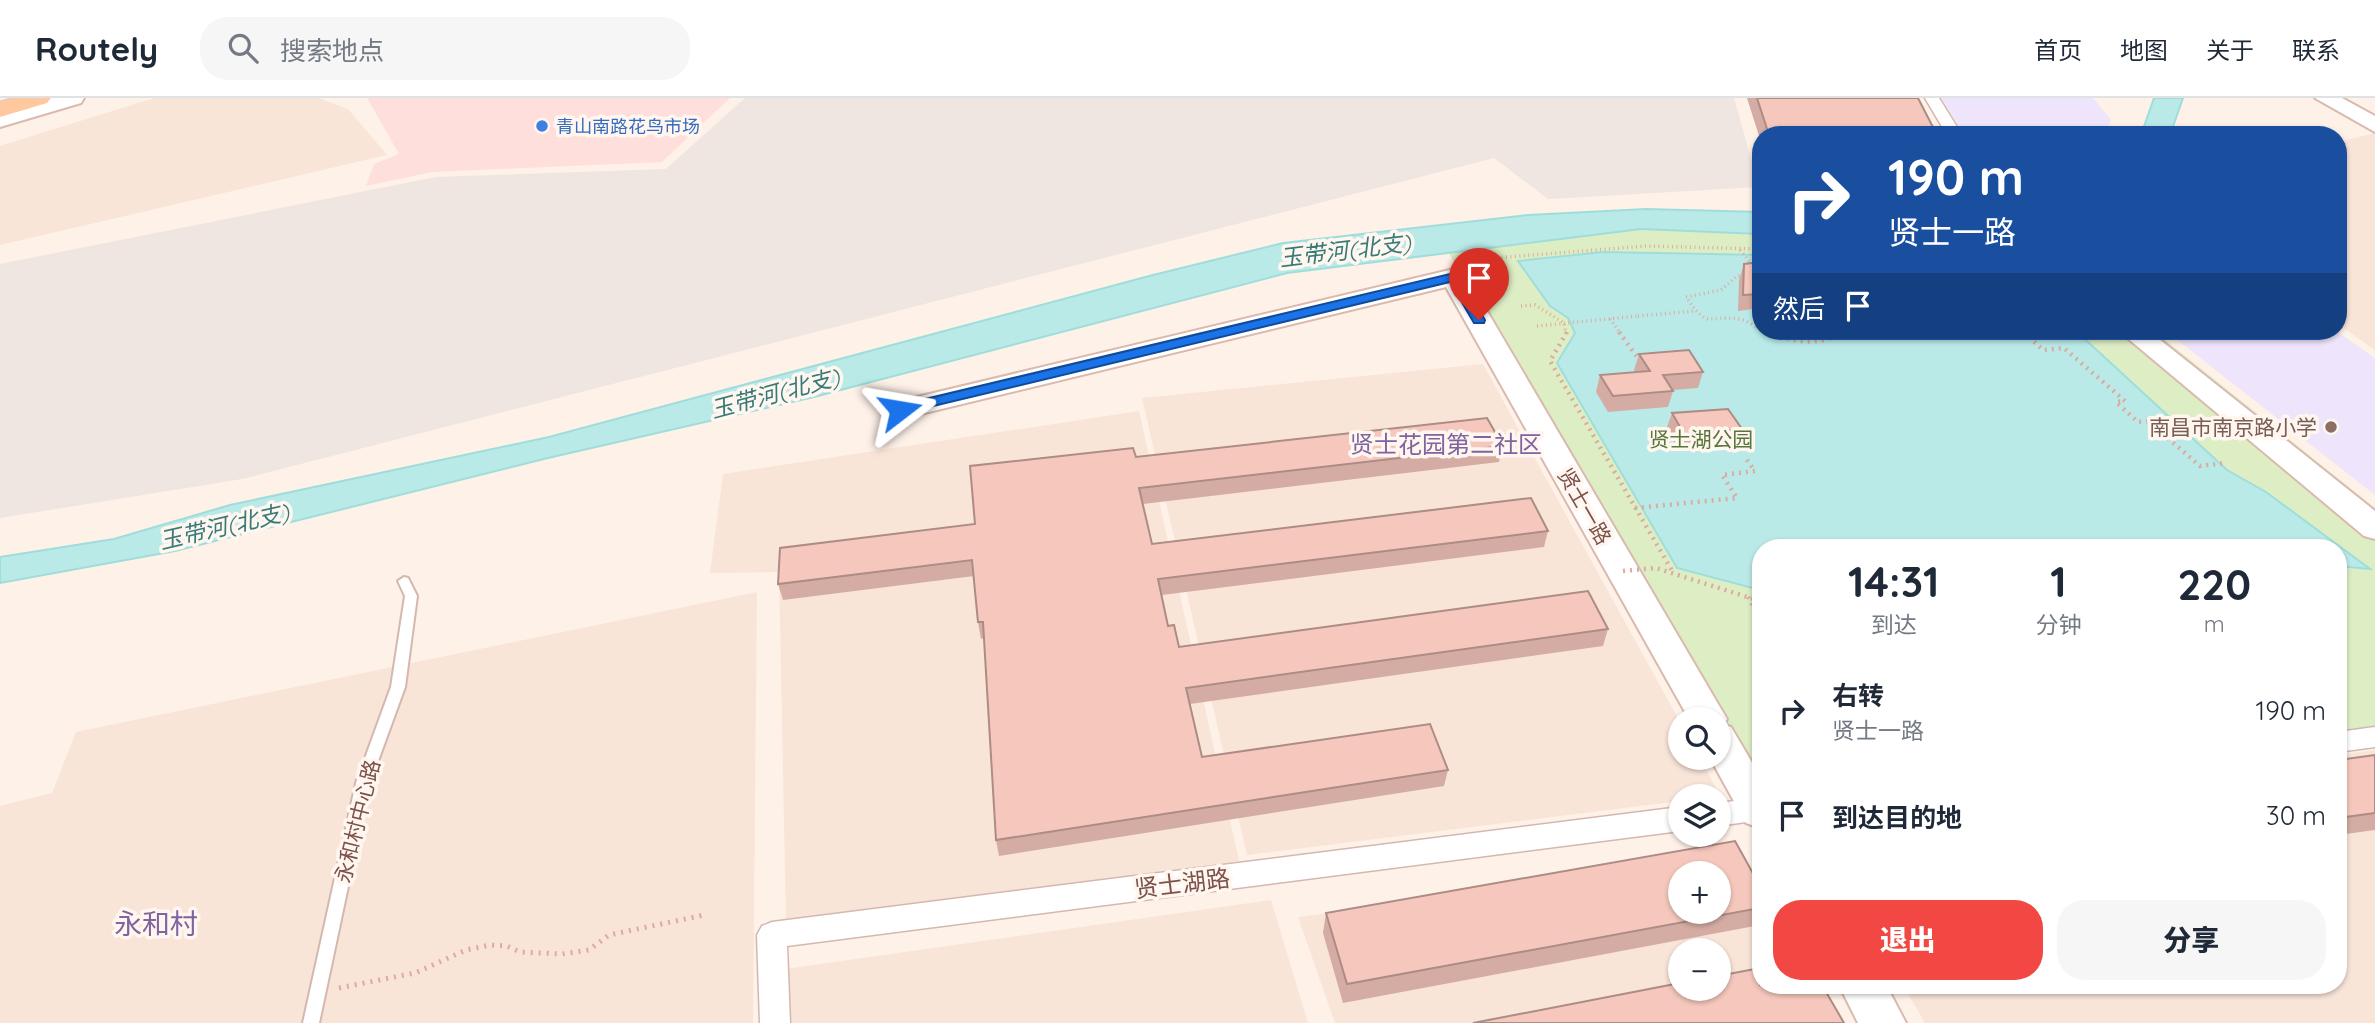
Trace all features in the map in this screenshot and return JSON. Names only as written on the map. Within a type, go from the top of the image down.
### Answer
[{"type":"main road","points":[[0,110],[39,98]]},
{"type":"street","points":[[0,120],[73,98]]},
{"type":"street","points":[[1932,98],[1949,126]]},
{"type":"street","points":[[2326,98],[2375,122]]},
{"type":"street","points":[[2334,98],[2375,122]]},
{"type":"street","name":"贤士一路","points":[[900,410],[1454,277],[1701,707]]},
{"type":"street","points":[[2143,340],[2375,528]]},
{"type":"street","points":[[2347,741],[2375,737]]},
{"type":"street","points":[[1731,760],[1752,796]]},
{"type":"street","points":[[1731,813],[1752,811]]},
{"type":"street","name":"贤士湖路","points":[[775,1023],[772,935],[1668,822]]},
{"type":"street","points":[[1866,994],[1883,1023]]},
{"type":"lane","name":"永和村中心路","points":[[311,1023],[363,783],[398,687],[411,596],[404,580]]},
{"type":"path","points":[[1470,260],[1646,246],[1752,249]]},
{"type":"path","points":[[1740,250],[1752,265]]},
{"type":"path","points":[[1748,275],[1737,276],[1721,290],[1686,297],[1700,317],[1741,319],[1752,325]]},
{"type":"path","points":[[1521,306],[1535,305],[1564,323],[1567,332],[1550,361],[1674,574]]},
{"type":"path","points":[[1537,326],[1695,311]]},
{"type":"path","points":[[1610,319],[1646,370]]},
{"type":"path","points":[[1790,340],[1820,340]]},
{"type":"path","points":[[2032,340],[2043,350],[2064,348],[2125,401],[2116,402],[2138,422],[2148,421],[2200,466],[2226,463]]},
{"type":"path","points":[[1635,508],[1737,498],[1721,475],[1755,471],[1745,457]]},
{"type":"path","points":[[1623,571],[1656,568],[1752,598]]},
{"type":"path","points":[[1748,597],[1752,604]]},
{"type":"path","points":[[317,992],[415,973],[478,948],[507,946],[520,952],[562,954],[589,950],[609,935],[704,915]]},
{"type":"shaded area","points":[[154,98],[318,98],[348,109],[387,155],[0,245],[0,146]]},
{"type":"shaded area","name":"青山南路花鸟市场","points":[[367,98],[730,98],[662,162],[432,172],[366,186],[374,164],[399,154]]},
{"type":"shaded area","points":[[745,98],[1734,98],[1752,162],[1752,187],[1548,199],[1494,158],[242,479],[0,518],[0,264],[436,177],[666,169]]},
{"type":"shaded area","points":[[1941,98],[2093,98],[2111,120],[2108,126],[1959,126]]},
{"type":"shaded area","points":[[2375,133],[2375,350],[2347,330],[2347,140]]},
{"type":"shaded area","name":"南昌市南京路小学","points":[[2347,339],[2375,358],[2375,495],[2177,340]]},
{"type":"shaded area","points":[[1483,364],[1672,707],[1668,707],[1668,770],[1706,770],[1714,784],[1668,784],[1668,802],[1247,855],[1142,398]]},
{"type":"shaded area","points":[[1139,411],[1239,861],[786,922],[779,572],[710,573],[723,474]]},
{"type":"shaded area","points":[[757,592],[753,1023],[0,1023],[0,806],[52,793],[76,732]]},
{"type":"shaded area","points":[[2375,750],[2375,1023],[1925,1023],[1908,994],[2347,994],[2347,754]]},
{"type":"shaded area","points":[[1734,859],[1752,890],[1752,994],[1777,994],[1830,1023],[1335,1023],[1298,917],[1668,868],[1668,924],[1731,924],[1731,861],[1719,861]]},
{"type":"shaded area","points":[[1271,900],[1308,1023],[785,1023],[785,969]]},
{"type":"green space","name":"贤士湖公园","points":[[1640,227],[1752,230],[1752,340],[2165,340],[2375,508],[2375,728],[2347,731],[2347,539],[1752,539],[1752,770],[1731,734],[1731,707],[1715,707],[1446,248]]},
{"type":"water","points":[[2154,98],[2183,98],[2173,126],[2144,126]]},
{"type":"water","name":"玉带河(北支)","points":[[1646,209],[1752,212],[1752,234],[1641,229],[1287,273],[814,397],[548,458],[175,551],[0,583],[0,557],[114,539],[230,505],[549,437],[1153,275],[1283,243],[1528,215]]},
{"type":"water","name":"贤士湖公园","points":[[1603,252],[1752,255],[1752,340],[2086,340],[2227,470],[2266,492],[2329,539],[1752,539],[1752,588],[1677,568],[1557,363],[1575,333],[1568,318],[1550,306],[1518,261]]},
{"type":"water","name":"贤士湖公园","points":[[2347,552],[2370,569],[2347,567]]},
{"type":"building","points":[[1757,98],[1918,98],[1932,126],[1766,126]]},
{"type":"building","points":[[1752,263],[1752,294],[1743,295],[1744,264]]},
{"type":"building","points":[[1689,350],[1703,372],[1663,375],[1673,391],[1613,396],[1600,375],[1650,371],[1639,354]]},
{"type":"building","points":[[1728,409],[1742,429],[1684,434],[1672,413]]},
{"type":"building","points":[[1487,418],[1503,446],[1139,488],[1152,544],[1531,498],[1548,531],[1158,579],[1168,626],[1174,625],[1179,647],[1588,591],[1608,629],[1186,688],[1202,757],[1430,724],[1448,770],[996,840],[983,622],[978,622],[972,560],[778,584],[780,548],[975,524],[970,466],[1133,448],[1136,457]]},
{"type":"building","points":[[2375,755],[2375,813],[2347,817],[2347,759]]},
{"type":"building","points":[[1735,841],[1752,872],[1752,909],[1731,913],[1731,861],[1668,861],[1668,924],[1673,924],[1347,984],[1326,913],[1701,847],[1731,847],[1731,842]]},
{"type":"building","points":[[1752,970],[1752,994],[1827,994],[1844,1023],[1473,1023],[1668,985],[1668,1001],[1731,1001],[1731,974]]},
{"type":"place","name":"青山南路花鸟市场","points":[[542,126]]},
{"type":"place","name":"南昌市南京路小学","points":[[2331,427]]},
{"type":"district","name":"贤士花园第二社区","points":[[1446,444]]},
{"type":"district","name":"永和村","points":[[156,923]]},
{"type":"route","points":[[900,410],[1454,277],[1479,320]]}]
